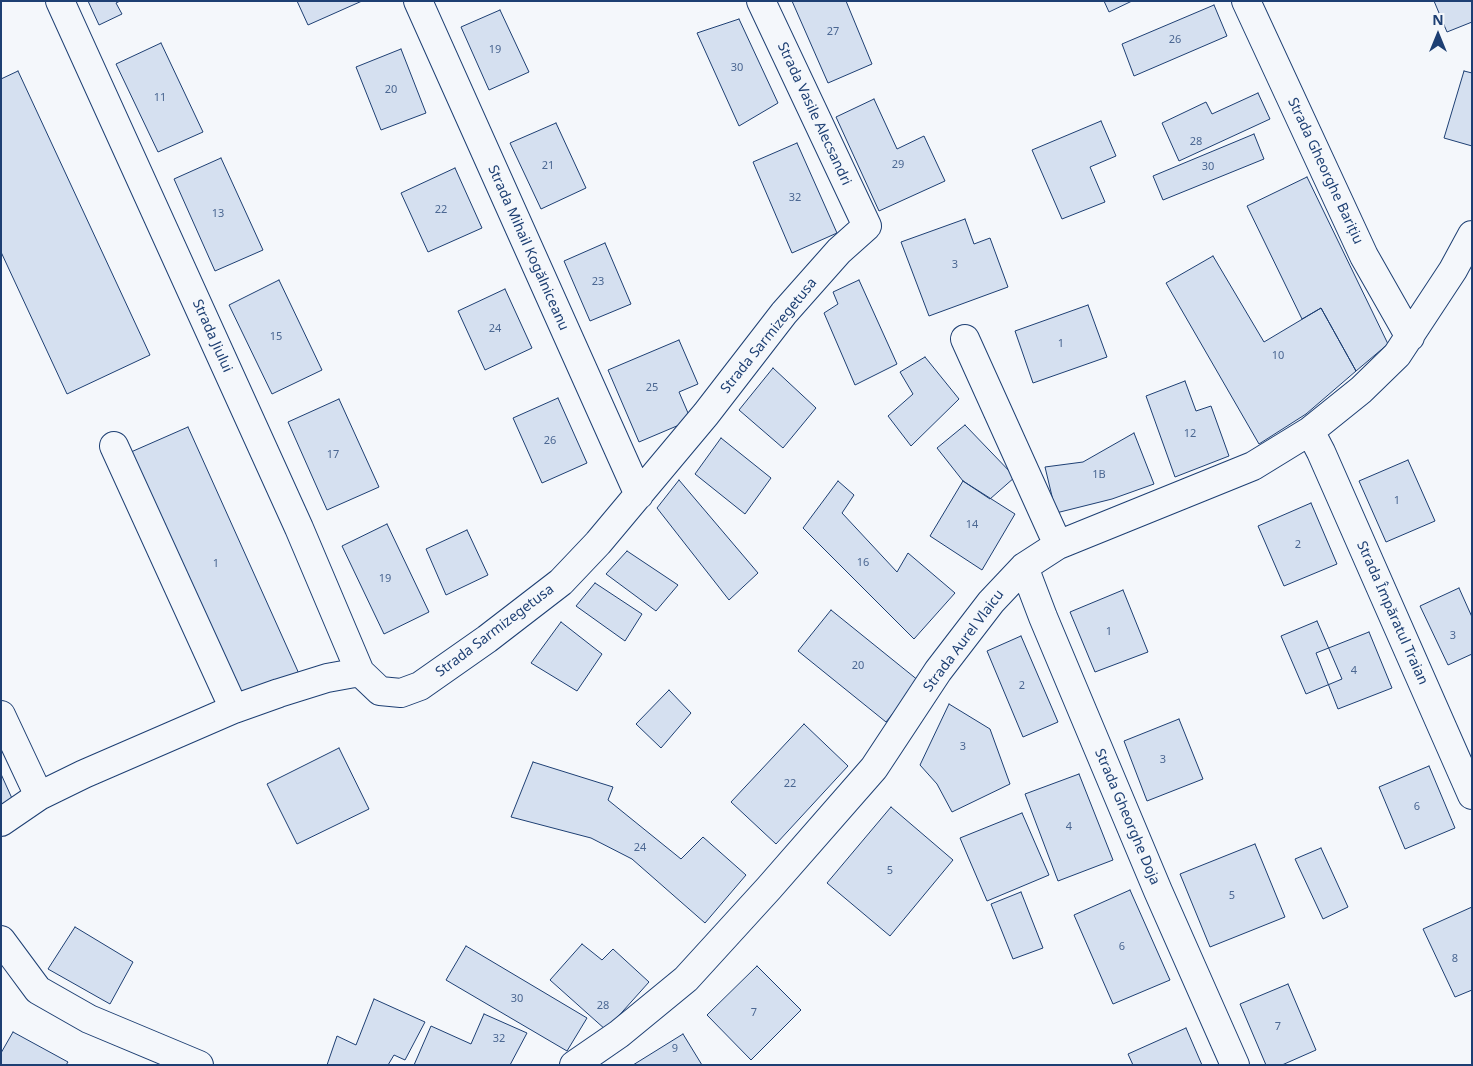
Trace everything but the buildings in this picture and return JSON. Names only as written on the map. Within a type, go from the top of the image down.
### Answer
[{"type":"street","name":"Strada Jiului","points":[[60,1],[299,528],[360,672]]},
{"type":"street","name":"Strada Mihail Kogălniceanu","points":[[418,1],[639,495]]},
{"type":"street","name":"Strada Vasile Alecsandri","points":[[761,1],[867,226]]},
{"type":"street","name":"Strada Gheorghe Barițiu","points":[[1246,1],[1364,256],[1410,337]]},
{"type":"street","name":"Strada Sarmizegetusa","points":[[360,672],[380,691],[401,693],[420,686],[487,639],[561,582],[598,543],[639,495],[706,414],[784,313],[839,251],[867,226]]},
{"type":"street","name":"Strada Aurel Vlaicu","points":[[574,1065],[619,1034],[686,978],[769,888],[874,768],[938,670],[991,602],[1024,567],[1058,545],[1252,466],[1310,431],[1361,390],[1397,355],[1453,270],[1472,235]]},
{"type":"street","points":[[965,338],[1058,545]]},
{"type":"street","name":"Strada Împăratul Traian","points":[[1310,431],[1325,461],[1472,795]]},
{"type":"street","points":[[114,446],[234,709]]},
{"type":"street","name":"Strada Gheorghe Doja","points":[[1024,567],[1158,891],[1235,1065]]},
{"type":"street","points":[[1,822],[39,796],[84,774],[234,709],[327,678],[360,672]]},
{"type":"street","points":[[1,716],[39,796]]},
{"type":"street","points":[[1,940],[38,990],[88,1019],[199,1065]]}]
